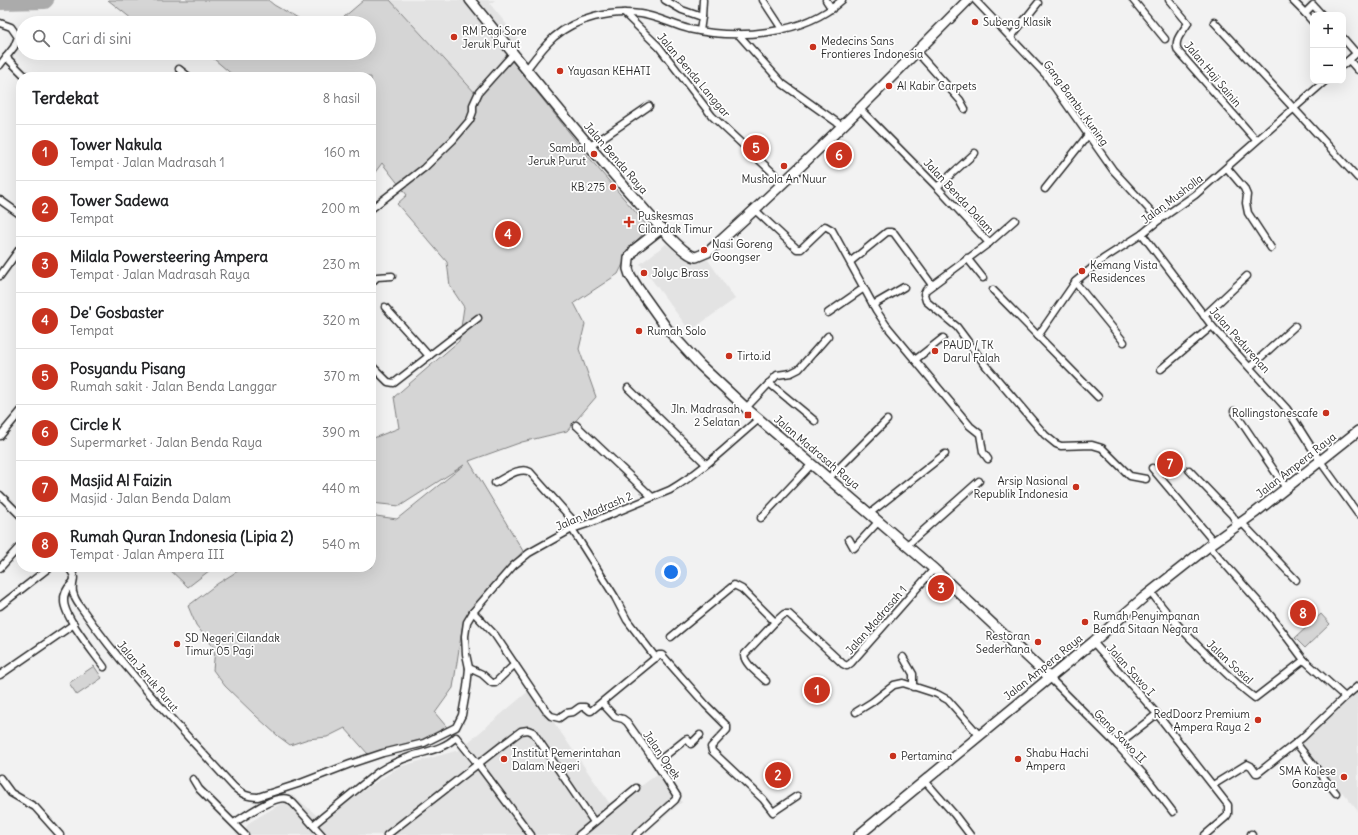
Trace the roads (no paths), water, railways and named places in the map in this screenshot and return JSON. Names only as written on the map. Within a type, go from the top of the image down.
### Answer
[{"type":"street","points":[[665,0],[682,10],[702,17]]},
{"type":"street","points":[[700,31],[703,0]]},
{"type":"street","points":[[763,0],[782,29]]},
{"type":"street","points":[[826,0],[832,9]]},
{"type":"street","points":[[526,70],[546,45],[563,31],[587,19],[624,13],[641,14],[688,29],[738,34],[782,29],[812,19],[832,9],[842,0]]},
{"type":"street","name":"Jalan Benda Raya","points":[[474,1],[513,54],[590,147],[687,254],[699,256],[708,252],[755,210],[860,109],[968,0]]},
{"type":"street","name":"Gang Bambu Kuning","points":[[975,0],[1057,88],[1119,178],[1158,220]]},
{"type":"street","points":[[1133,0],[1165,39]]},
{"type":"street","name":"Jalan Haji Sainin","points":[[1169,0],[1188,23],[1176,41],[1178,51],[1256,140]]},
{"type":"street","points":[[1292,0],[1310,19]]},
{"type":"street","points":[[1305,13],[1312,2],[1320,12]]},
{"type":"street","points":[[1011,37],[1038,3]]},
{"type":"street","name":"Jalan Benda Langgar","points":[[624,13],[659,47],[712,116],[784,182]]},
{"type":"street","points":[[1214,22],[1358,178]]},
{"type":"street","points":[[0,23],[12,27],[16,34]]},
{"type":"street","points":[[738,34],[782,84],[842,126]]},
{"type":"street","points":[[1346,41],[1357,53],[1346,60]]},
{"type":"street","points":[[0,65],[14,47],[16,42]]},
{"type":"street","points":[[917,52],[960,100],[964,109]]},
{"type":"street","points":[[376,205],[424,168],[454,140],[470,120],[473,112],[473,105],[479,92],[513,54]]},
{"type":"street","points":[[6,57],[21,72]]},
{"type":"street","points":[[1346,62],[1358,70]]},
{"type":"street","points":[[179,68],[183,72]]},
{"type":"street","name":"Jalan Musholla","points":[[1038,336],[1074,282],[1103,259],[1142,234],[1158,220],[1195,195],[1322,84]]},
{"type":"street","points":[[590,147],[649,106]]},
{"type":"street","name":"Jalan Benda Dalam","points":[[860,109],[937,187],[989,243],[932,285]]},
{"type":"street","points":[[1044,189],[1088,135]]},
{"type":"street","points":[[937,187],[975,152]]},
{"type":"street","points":[[1227,168],[1244,188],[1247,195],[1246,204],[1248,212],[1271,248]]},
{"type":"street","points":[[0,200],[16,211]]},
{"type":"street","points":[[755,210],[796,249],[800,249],[823,227],[827,226],[832,230],[886,325],[970,426],[980,434],[983,452],[988,459]]},
{"type":"street","points":[[989,243],[1015,220]]},
{"type":"street","name":"Jalan Madrasah Raya","points":[[662,228],[635,249],[627,264],[630,275],[668,330],[679,343],[700,365],[758,419],[907,545],[1049,677]]},
{"type":"street","points":[[850,262],[888,232],[894,233],[932,285],[924,292],[926,301],[957,327],[986,366],[1045,435],[1061,446],[1092,445],[1102,448],[1130,476],[1146,480]]},
{"type":"street","name":"Jalan Pedurenan","points":[[1142,234],[1212,326],[1287,408],[1320,461],[1358,514]]},
{"type":"street","points":[[0,276],[16,254]]},
{"type":"street","points":[[967,258],[984,278]]},
{"type":"street","points":[[376,278],[392,276]]},
{"type":"street","points":[[1204,316],[1247,276]]},
{"type":"street","points":[[1074,282],[1124,342]]},
{"type":"street","points":[[873,303],[904,287]]},
{"type":"street","points":[[828,313],[864,288]]},
{"type":"street","points":[[994,290],[1098,397]]},
{"type":"street","points":[[385,307],[429,356]]},
{"type":"street","points":[[376,370],[388,382],[394,383],[478,318]]},
{"type":"street","points":[[1161,369],[1212,326]]},
{"type":"street","points":[[1250,367],[1295,326]]},
{"type":"street","points":[[746,408],[777,375],[791,373],[799,369],[828,336]]},
{"type":"street","points":[[916,360],[943,338]]},
{"type":"street","points":[[769,383],[815,421]]},
{"type":"street","points":[[628,388],[706,464]]},
{"type":"street","points":[[1234,412],[1286,488]]},
{"type":"street","points":[[0,436],[16,417]]},
{"type":"street","name":"Jalan Madrash 2","points":[[469,668],[466,654],[466,628],[473,612],[521,558],[575,527],[590,523],[670,490],[706,464],[758,419]]},
{"type":"street","points":[[828,478],[887,420]]},
{"type":"street","points":[[576,425],[652,497]]},
{"type":"street","name":"Jalan Ampera Raya","points":[[859,835],[1093,642],[1151,592],[1358,431]]},
{"type":"street","points":[[870,513],[945,454]]},
{"type":"street","points":[[761,518],[812,464]]},
{"type":"street","points":[[1152,468],[1211,544],[1271,616],[1304,660],[1345,696]]},
{"type":"street","points":[[495,483],[519,470],[530,472],[575,527],[627,620],[656,658]]},
{"type":"street","points":[[1189,470],[1232,516],[1296,580]]},
{"type":"street","points":[[907,545],[979,481]]},
{"type":"street","points":[[0,495],[16,511]]},
{"type":"street","points":[[849,539],[854,551],[879,521]]},
{"type":"street","points":[[0,568],[16,550]]},
{"type":"street","name":"Jalan Madrasah 1","points":[[775,622],[784,614],[789,614],[843,664],[848,666],[934,569]]},
{"type":"street","points":[[0,606],[44,572]]},
{"type":"street","name":"Jalan Jeruk Purut","points":[[72,572],[75,581],[73,590],[76,599],[113,650],[169,717],[234,787],[242,794],[252,797],[258,797],[298,784],[383,753],[424,743],[456,728],[461,720],[469,668]]},
{"type":"street","points":[[75,581],[66,590],[64,601],[67,611],[74,624],[104,667]]},
{"type":"street","points":[[671,637],[734,585],[742,589],[775,622],[744,655],[747,662],[766,681]]},
{"type":"street","name":"Jalan Sosial","points":[[1151,592],[1186,634],[1230,678],[1255,698],[1304,660]]},
{"type":"street","points":[[473,612],[495,635],[547,712],[555,718],[559,718],[566,713],[574,712],[580,707],[585,707],[591,711],[656,658],[660,655],[662,656],[727,726],[727,730],[711,748],[763,799],[773,812],[797,796]]},
{"type":"street","points":[[0,675],[74,624]]},
{"type":"street","name":"Jalan Sawo I","points":[[1093,642],[1157,714],[1228,805],[1228,814],[1205,835]]},
{"type":"street","points":[[903,657],[913,674],[913,687]]},
{"type":"street","points":[[469,668],[482,674],[492,683],[495,683],[515,664]]},
{"type":"street","name":"Gang Sawo II","points":[[1049,677],[1117,745],[1147,778],[1173,812]]},
{"type":"street","points":[[856,712],[897,684],[903,683],[937,694],[948,700],[980,734]]},
{"type":"street","points":[[1213,785],[1245,765],[1250,765],[1256,773],[1258,772],[1296,743],[1345,696],[1358,686]]},
{"type":"street","name":"Jalan Opek","points":[[602,703],[615,717],[624,719],[656,763],[676,794],[677,798],[636,835]]},
{"type":"street","points":[[1117,745],[1157,714]]},
{"type":"street","points":[[387,835],[521,731],[531,731],[594,822]]},
{"type":"street","points":[[656,763],[686,739],[691,744],[700,735]]},
{"type":"street","points":[[313,826],[378,772],[402,759],[447,744],[456,737],[531,835]]},
{"type":"street","points":[[1296,743],[1336,793]]},
{"type":"street","points":[[0,778],[10,792],[35,807],[60,835]]},
{"type":"street","points":[[193,779],[199,789],[245,835]]},
{"type":"street","points":[[925,781],[970,835]]},
{"type":"street","points":[[579,835],[636,788]]},
{"type":"street","points":[[234,823],[267,803],[282,798],[288,799],[293,803],[322,835]]},
{"type":"waterway","points":[[0,3],[45,2],[47,0]]},
{"type":"place","name":"Subeng Klasik","points":[[975,22]]},
{"type":"place","name":"RM Pagi Sore Jeruk Purut","points":[[454,37]]},
{"type":"place","name":"Medecins Sans Frontieres Indonesia","points":[[813,47]]},
{"type":"place","name":"Yayasan KEHATI","points":[[560,71]]},
{"type":"place","name":"Al Kabir Carpets","points":[[889,86]]},
{"type":"place","name":"Posyandu Pisang","points":[[756,148]]},
{"type":"place","name":"Sambal Jeruk Purut","points":[[594,154]]},
{"type":"place","name":"Circle K","points":[[839,155]]},
{"type":"place","name":"Mushola An Nuur","points":[[784,166]]},
{"type":"place","name":"KB 275","points":[[613,187]]},
{"type":"place","name":"Puskesmas Cilandak Timur","points":[[629,222]]},
{"type":"place","name":"De' Gosbaster","points":[[508,234]]},
{"type":"place","name":"Nasi Goreng Goongser","points":[[704,250]]},
{"type":"place","name":"Kemang Vista Residences","points":[[1082,271]]},
{"type":"place","name":"Jolyc Brass","points":[[644,273]]},
{"type":"place","name":"Rumah Solo","points":[[639,331]]},
{"type":"place","name":"PAUD / TK Darul Falah","points":[[935,351]]},
{"type":"place","name":"Tirto.id","points":[[729,356]]},
{"type":"place","name":"Rollingstonescafe","points":[[1326,413]]},
{"type":"place","name":"Jln. Madrasah 2 Selatan","points":[[748,415]]},
{"type":"place","name":"Masjid Al Faizin","points":[[1170,464]]},
{"type":"place","name":"Arsip Nasional Republik Indonesia","points":[[1076,487]]},
{"type":"place","name":"Milala Powersteering Ampera","points":[[941,588]]},
{"type":"place","name":"Rumah Quran Indonesia (Lipia 2)","points":[[1303,613]]},
{"type":"place","name":"Rumah Penyimpanan Benda Sitaan Negara","points":[[1085,622]]},
{"type":"place","name":"Restoran Sederhana","points":[[1038,642]]},
{"type":"place","name":"SD Negeri Cilandak Timur 05 Pagi","points":[[177,644]]},
{"type":"place","name":"Tower Nakula","points":[[817,690]]},
{"type":"place","name":"RedDoorz Premium Ampera Raya 2","points":[[1258,720]]},
{"type":"place","name":"Pertamina","points":[[893,756]]},
{"type":"place","name":"Institut Pemerintahan Dalam Negeri","points":[[504,759]]},
{"type":"place","name":"Shabu Hachi Ampera","points":[[1018,759]]},
{"type":"place","name":"Tower Sadewa","points":[[778,775]]},
{"type":"place","name":"SMA Kolese Gonzaga","points":[[1344,777]]}]
